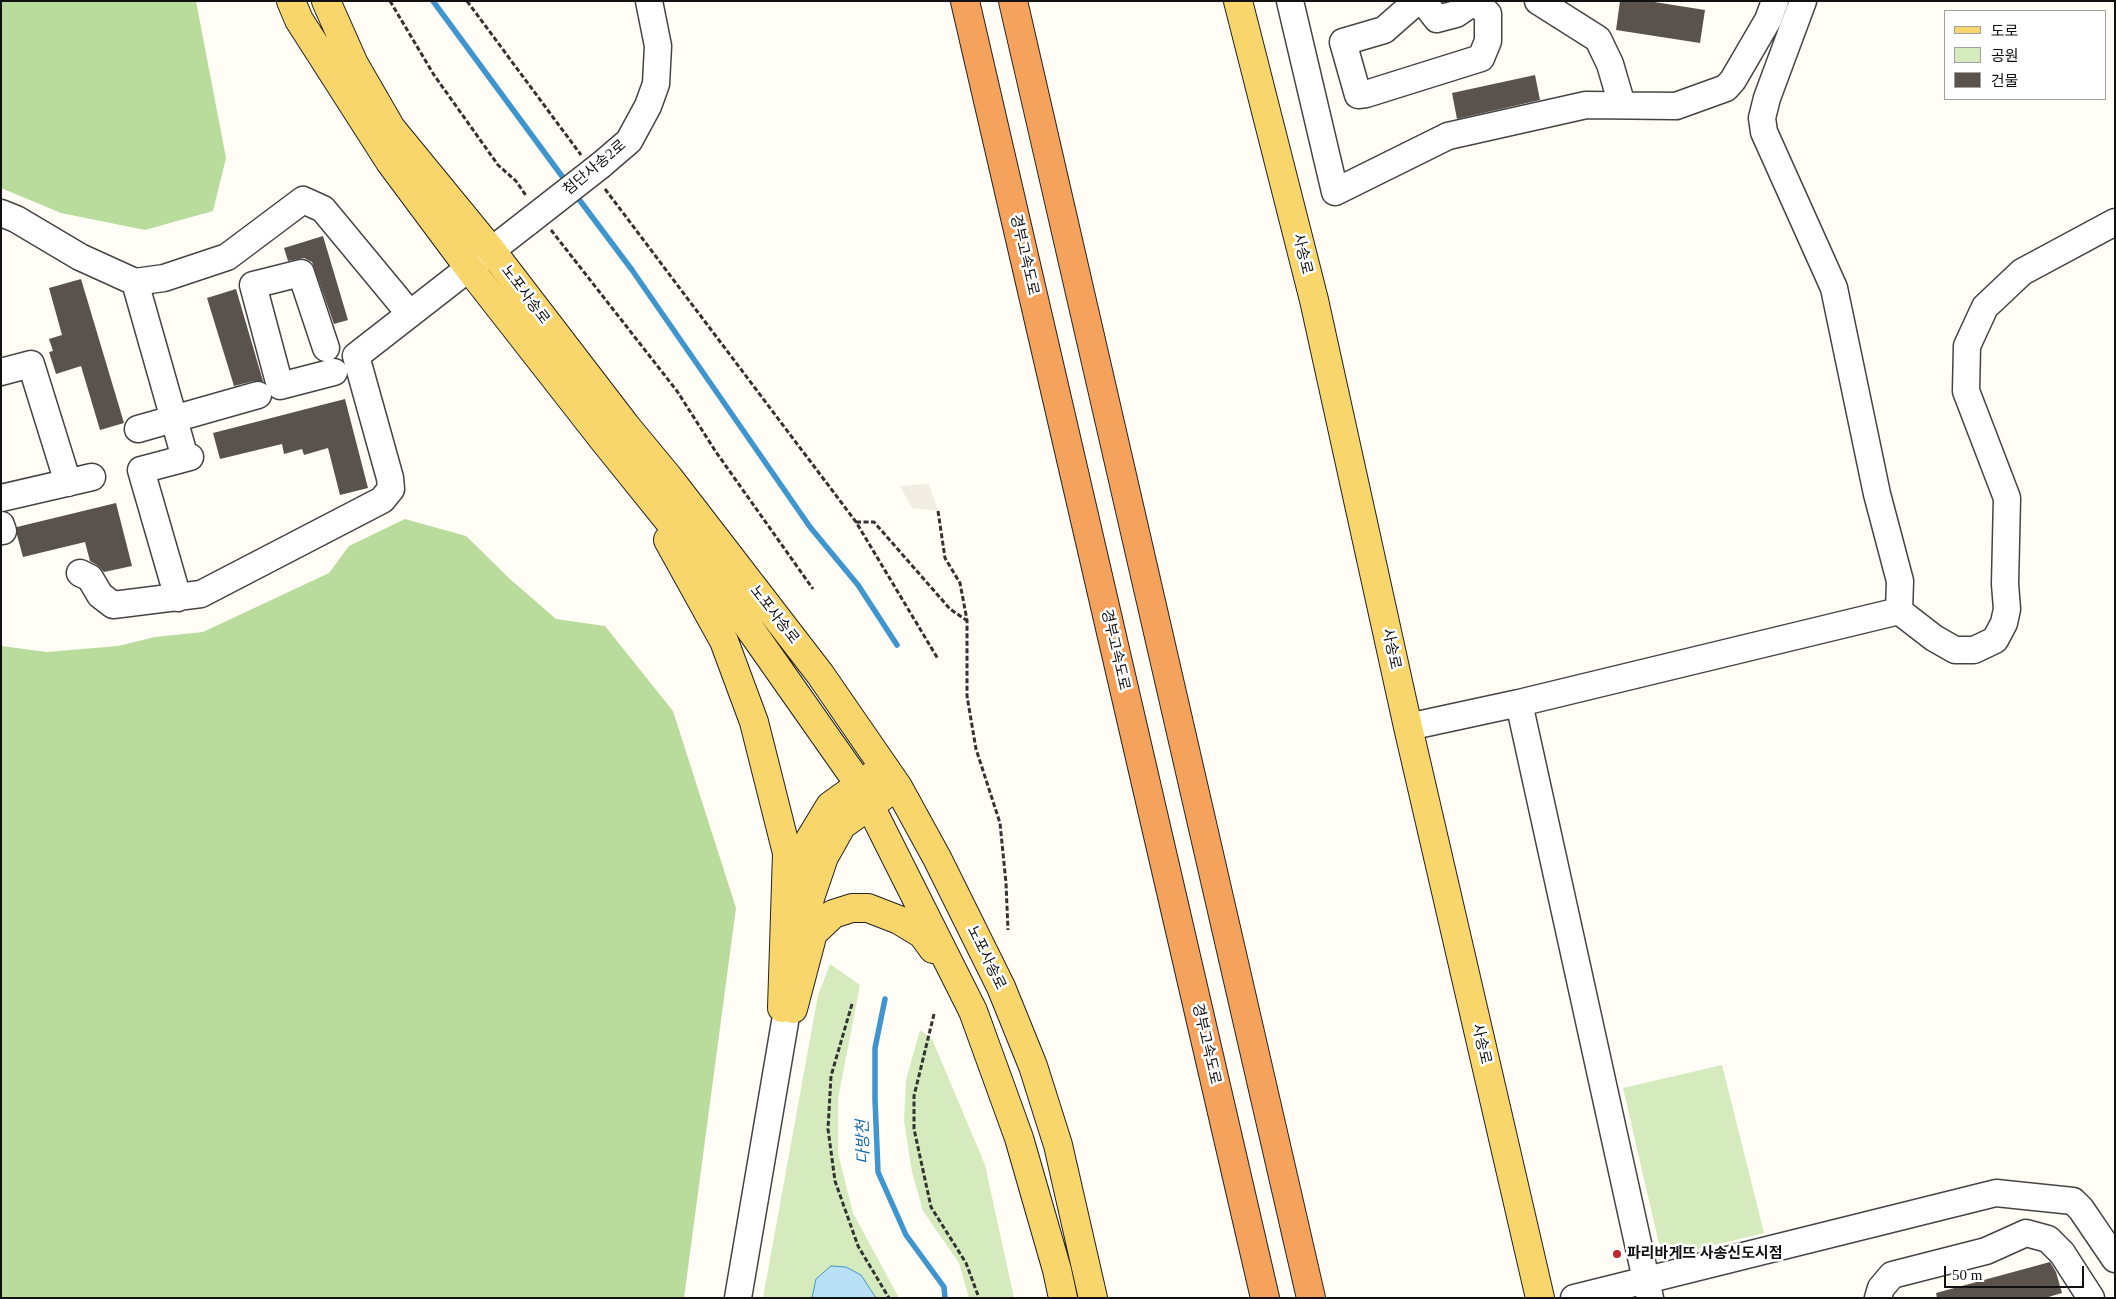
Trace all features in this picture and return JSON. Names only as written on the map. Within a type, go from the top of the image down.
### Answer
[{"type":"highway","name":"경부고속도로","points":[[965,1],[1265,1298]]},
{"type":"highway","points":[[1013,1],[1311,1298]]},
{"type":"main road","name":"노포사송로","points":[[291,1],[299,20],[385,155],[469,268],[710,572],[865,794],[916,902],[973,1011],[1019,1138],[1057,1270],[1063,1298]]},
{"type":"main road","name":"노포사송로","points":[[326,1],[354,64],[391,128],[491,250],[626,426],[669,478],[820,674],[891,777],[938,858],[996,978],[1033,1066],[1058,1145],[1093,1298]]},
{"type":"main road","name":"사송로","points":[[1238,1],[1314,300],[1408,727],[1540,1298]]},
{"type":"main road","points":[[631,474],[724,641],[754,722],[787,853],[786,1013]]},
{"type":"main road","points":[[786,1013],[795,880],[810,839],[830,806],[865,794],[891,777]]},
{"type":"main road","points":[[786,1013],[813,933],[833,914],[852,908],[868,908],[899,920],[922,934],[964,995]]},
{"type":"street","name":"첨단사송2로","points":[[356,356],[491,250],[537,218],[628,141],[648,106],[656,84],[658,46],[649,1]]},
{"type":"street","points":[[1290,1],[1334,192],[1448,136],[1586,105],[1676,106],[1726,88],[1733,80],[1768,20],[1775,1]]},
{"type":"street","points":[[1417,1],[1384,30],[1343,42],[1358,95],[1481,58],[1488,41],[1488,14],[1475,1],[1456,14],[1437,19],[1423,1]]},
{"type":"street","points":[[1538,1],[1598,39],[1610,64],[1622,105]]},
{"type":"street","points":[[1803,1],[1767,98],[1762,118],[1764,132],[1834,288],[1877,494],[1900,581],[1899,611]]},
{"type":"street","points":[[1,213],[16,219],[80,257],[135,282],[164,278],[227,257],[304,200],[323,209],[410,314]]},
{"type":"street","points":[[1899,611],[1934,638],[1955,650],[1974,650],[1995,640],[2004,623],[2007,609],[2005,584],[2007,498],[1966,391],[1967,346],[1985,307],[2022,272],[2115,222]]},
{"type":"street","points":[[135,282],[174,418],[188,458],[141,470],[178,598]]},
{"type":"street","points":[[80,573],[90,578],[100,595],[113,605],[201,594],[382,500],[391,489],[390,478],[356,356],[340,342],[330,343],[330,360],[363,382]]},
{"type":"street","points":[[1,372],[31,364],[80,480],[1,498]]},
{"type":"street","points":[[138,429],[258,394]]},
{"type":"street","points":[[1408,727],[1519,703],[1899,611]]},
{"type":"street","points":[[1519,703],[1648,1289]]},
{"type":"street","points":[[738,1298],[786,1013]]},
{"type":"street","points":[[1574,1298],[1648,1289],[1996,1193],[2073,1201],[2115,1259]]},
{"type":"street","points":[[1878,1298],[1881,1288],[1892,1275],[1986,1251],[2026,1233],[2048,1239],[2062,1253],[2091,1298]]},
{"type":"path","points":[[390,1],[434,75],[498,164],[516,181],[537,218],[678,392],[716,452],[813,589]]},
{"type":"path","points":[[467,1],[572,143]]},
{"type":"path","points":[[615,202],[856,522],[938,659]]},
{"type":"path","points":[[938,511],[945,558],[960,583],[967,620],[967,696],[976,749],[1000,823],[1006,883],[1008,930]]},
{"type":"path","points":[[856,522],[874,522],[950,609],[967,620]]},
{"type":"path","points":[[852,1004],[831,1076],[828,1129],[835,1181],[858,1246],[889,1298]]},
{"type":"path","points":[[934,1014],[914,1096],[914,1129],[931,1206],[966,1263],[979,1298]]},
{"type":"green space","points":[[1,1],[196,1],[226,158],[213,211],[145,230],[61,213],[1,188]]},
{"type":"green space","points":[[405,519],[466,536],[510,579],[556,619],[605,626],[673,711],[736,908],[684,1298],[1,1298],[1,646],[47,652],[118,646],[155,637],[203,632],[329,573],[349,546]]},
{"type":"green space","points":[[830,964],[860,985],[838,1099],[838,1153],[853,1213],[899,1298],[763,1298],[818,995]]},
{"type":"green space","points":[[920,1030],[932,1039],[985,1165],[1014,1298],[969,1298],[959,1263],[923,1211],[912,1172],[904,1121],[906,1080]]},
{"type":"green space","points":[[1722,1065],[1764,1233],[1673,1255],[1659,1244],[1623,1088]]},
{"type":"shaded area","points":[[929,484],[938,511],[912,508],[900,486]]},
{"type":"water","points":[[831,1266],[846,1267],[861,1275],[876,1298],[812,1298],[816,1279]]},
{"type":"building","points":[[1620,1],[1648,1],[1705,10],[1700,43],[1616,30]]},
{"type":"building","points":[[1535,75],[1540,100],[1457,119],[1452,93]]},
{"type":"building","points":[[323,236],[348,320],[334,324],[312,262],[304,258],[288,261],[284,248]]},
{"type":"building","points":[[81,279],[124,423],[100,430],[81,366],[56,374],[49,352],[53,351],[49,339],[62,335],[49,288]]},
{"type":"building","points":[[236,289],[263,381],[254,381],[234,386],[207,298]]},
{"type":"building","points":[[345,399],[368,488],[340,495],[328,448],[304,455],[302,449],[284,454],[282,444],[220,459],[213,433]]},
{"type":"building","points":[[116,503],[132,566],[104,572],[90,561],[85,542],[23,557],[17,535],[17,527]]},
{"type":"building","points":[[2050,1262],[2056,1272],[2062,1293],[2045,1298],[1937,1298],[1936,1293]]},
{"type":"waterway","points":[[433,1],[567,183]]},
{"type":"waterway","points":[[575,194],[632,270],[810,527],[858,585],[897,645]]},
{"type":"waterway","name":"다방천","points":[[885,999],[875,1048],[878,1172],[906,1235],[944,1287],[945,1298]]},
{"type":"place","name":"파리바게뜨 사송신도시점","points":[[1617,1254]]}]
